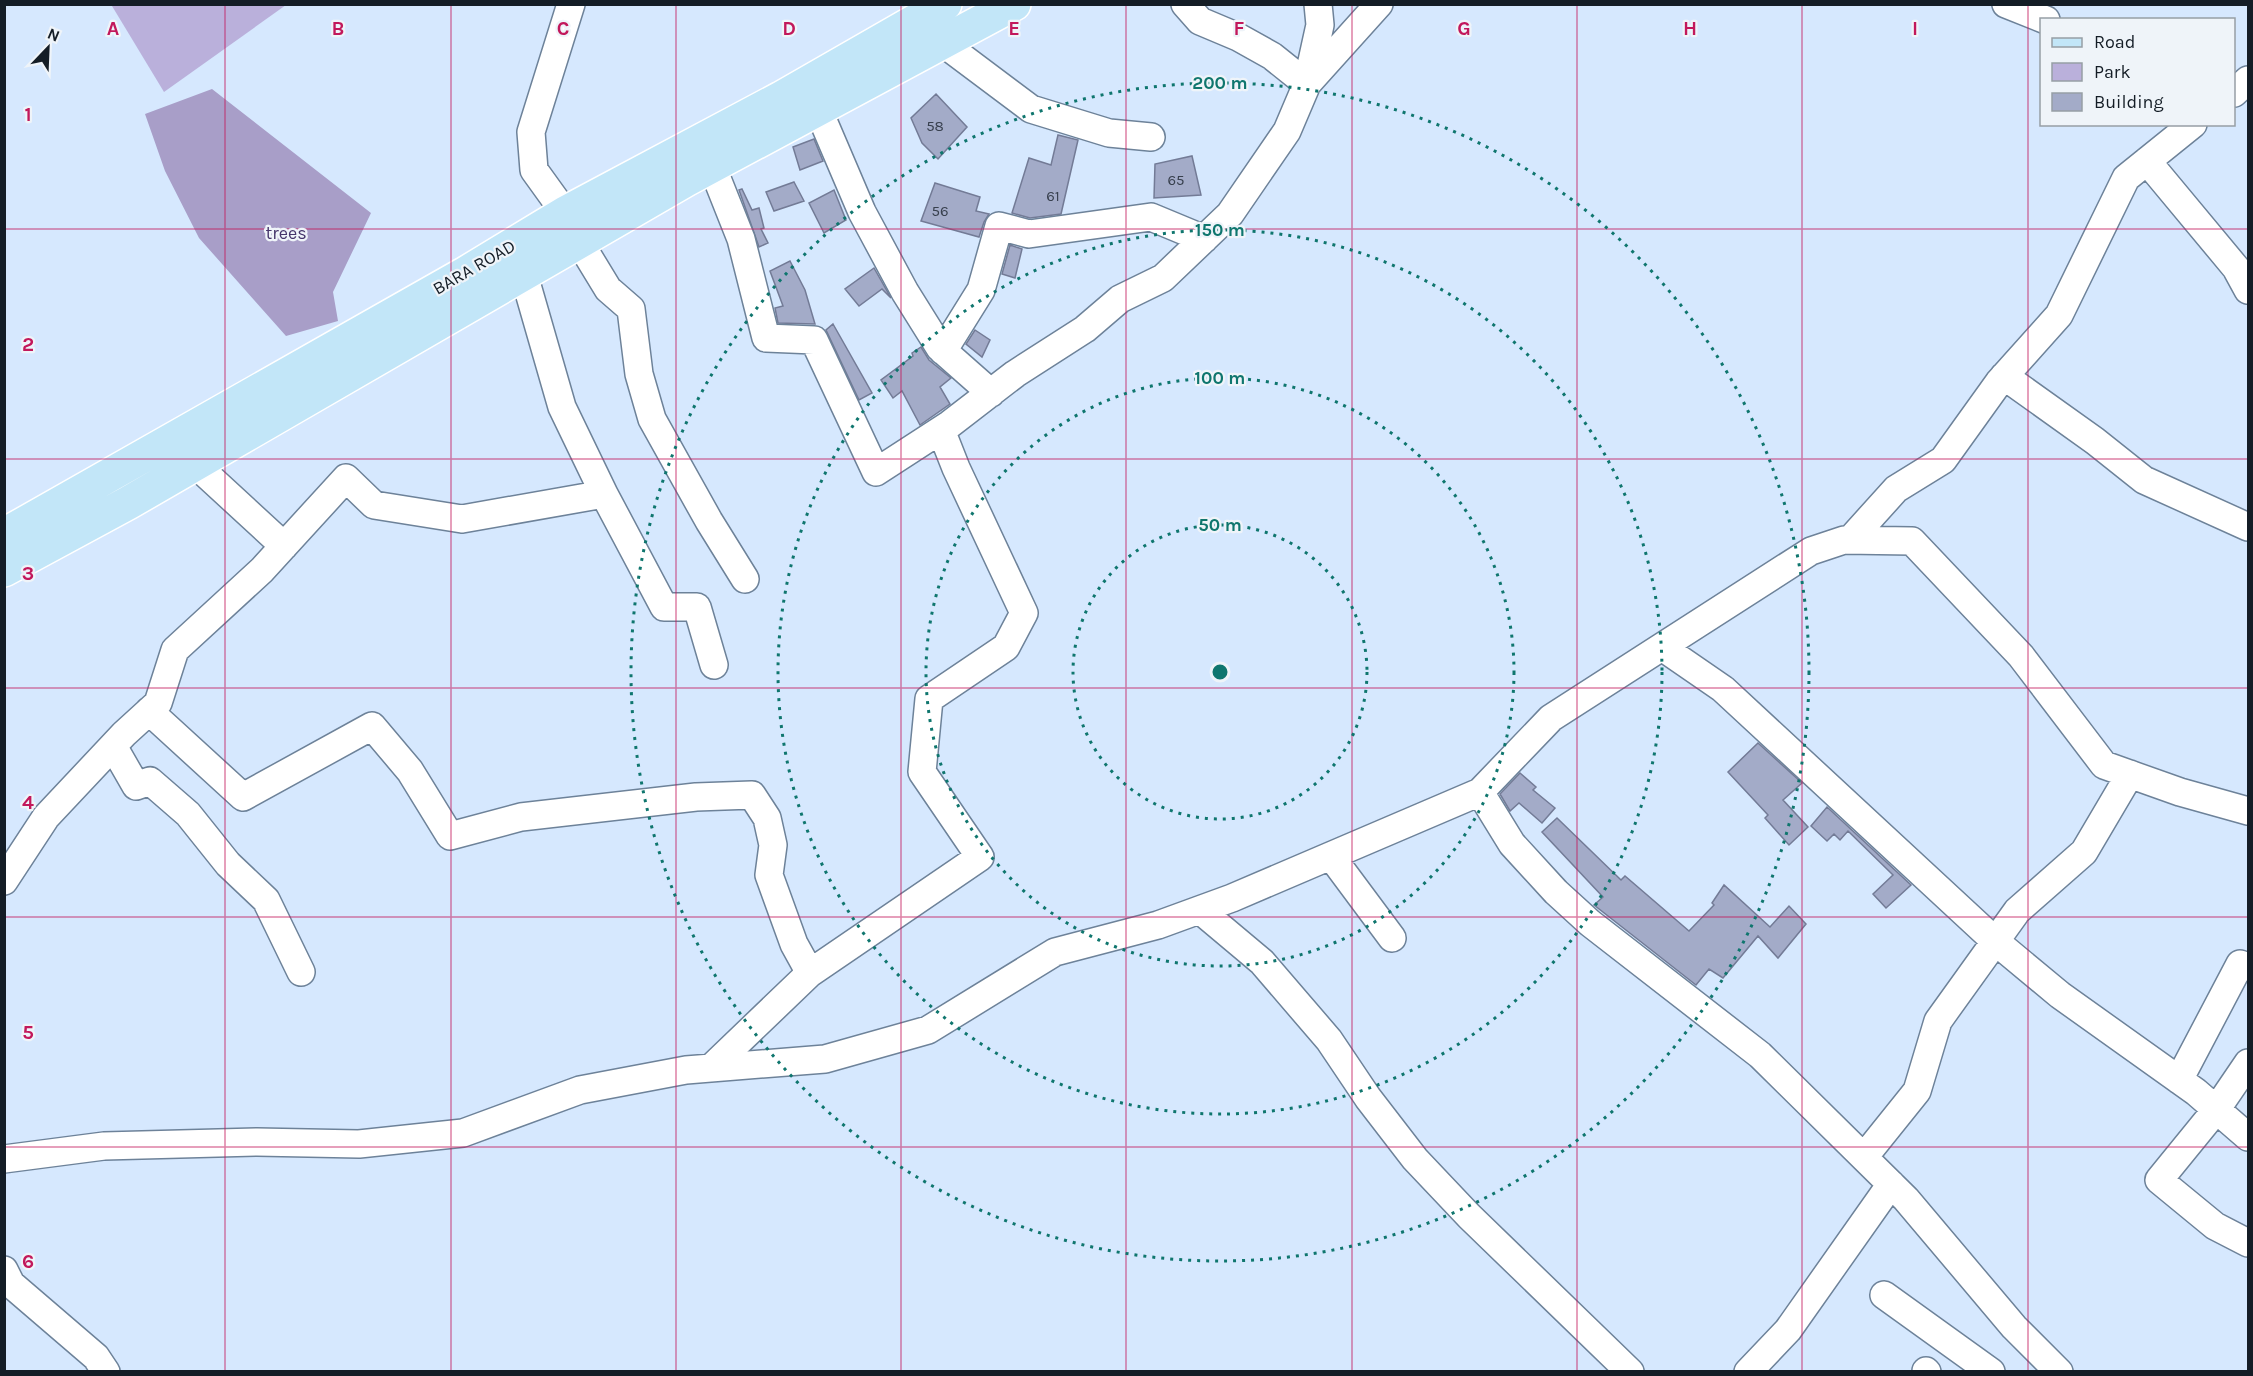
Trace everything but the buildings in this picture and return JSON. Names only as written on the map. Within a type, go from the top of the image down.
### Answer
[{"type":"main road","name":"BARA ROAD","points":[[4,535],[465,273],[565,213],[782,98],[945,4]]},
{"type":"main road","points":[[4,570],[195,464],[712,166],[1014,4]]},
{"type":"main road","points":[[565,213],[580,243]]},
{"type":"street","points":[[565,213],[534,170],[531,132],[571,4]]},
{"type":"street","points":[[1185,4],[1200,21],[1238,37],[1272,56],[1307,84]]},
{"type":"street","points":[[712,166],[741,239],[766,338],[813,340],[876,472],[941,430],[1015,375],[1085,329],[1120,299],[1163,278],[1230,214],[1287,131],[1307,84],[1320,25],[1318,4]]},
{"type":"street","points":[[1307,84],[1379,4]]},
{"type":"street","points":[[2006,4],[2041,18]]},
{"type":"street","points":[[943,43],[1031,109],[1109,133],[1151,137]]},
{"type":"street","points":[[2235,92],[2248,80]]},
{"type":"street","points":[[818,109],[862,212],[905,292],[943,351],[991,393]]},
{"type":"street","points":[[1850,540],[1896,489],[1943,460],[2004,376],[2059,315],[2126,178],[2189,126]]},
{"type":"street","points":[[2147,161],[2236,268],[2248,290]]},
{"type":"street","points":[[943,351],[981,290],[999,225],[1029,234],[1151,217],[1204,239]]},
{"type":"street","points":[[580,243],[608,289],[631,309],[639,374],[652,419],[709,521],[745,579]]},
{"type":"street","points":[[524,275],[562,407],[604,494],[664,607],[697,607],[714,665]]},
{"type":"street","points":[[2004,376],[2095,441],[2144,480],[2248,527]]},
{"type":"street","points":[[711,1068],[810,973],[981,857],[922,772],[929,699],[1006,647],[1024,613],[956,468],[941,430]]},
{"type":"street","points":[[195,464],[284,546]]},
{"type":"street","points":[[4,881],[46,817],[158,702],[175,650],[262,570],[346,478],[374,505],[462,519],[604,494]]},
{"type":"street","points":[[4,1159],[104,1146],[257,1142],[359,1144],[463,1132],[580,1090],[686,1070],[825,1059],[928,1030],[1055,952],[1158,925],[1200,910],[1480,792],[1551,718],[1810,551],[1844,540],[1912,541],[2021,656],[2104,765],[2180,792],[2248,811]]},
{"type":"street","points":[[1662,647],[1723,689],[1995,941],[2060,995],[2179,1080],[2248,1137]]},
{"type":"street","points":[[149,711],[243,797],[372,726],[410,771],[450,837],[520,817],[696,797],[752,795],[767,818],[773,845],[769,875],[794,944],[810,973]]},
{"type":"street","points":[[113,746],[136,786],[150,781],[166,794],[188,814],[228,864],[267,900],[301,972]]},
{"type":"street","points":[[1864,1157],[1917,1090],[1938,1020],[2017,911],[2084,852],[2130,774]]},
{"type":"street","points":[[1480,792],[1512,844],[1556,891],[1590,923],[1760,1055],[1906,1199],[2014,1327],[2059,1371]]},
{"type":"street","points":[[1331,856],[1392,938]]},
{"type":"street","points":[[1200,910],[1270,970],[1329,1040],[1368,1098],[1415,1159],[1469,1216],[1630,1371]]},
{"type":"street","points":[[2179,1080],[2240,964],[2248,967]]},
{"type":"street","points":[[2248,1063],[2216,1110],[2159,1179],[2215,1226],[2248,1243]]},
{"type":"street","points":[[1748,1371],[1788,1330],[1891,1184]]},
{"type":"street","points":[[7,1283],[96,1356],[105,1371]]},
{"type":"street","points":[[1884,1295],[1991,1371]]},
{"type":"green space","points":[[115,4],[286,5],[164,92],[112,6]]},
{"type":"green space","name":"trees","points":[[212,89],[371,213],[333,292],[338,321],[286,336],[199,238],[165,171],[145,114]]}]
